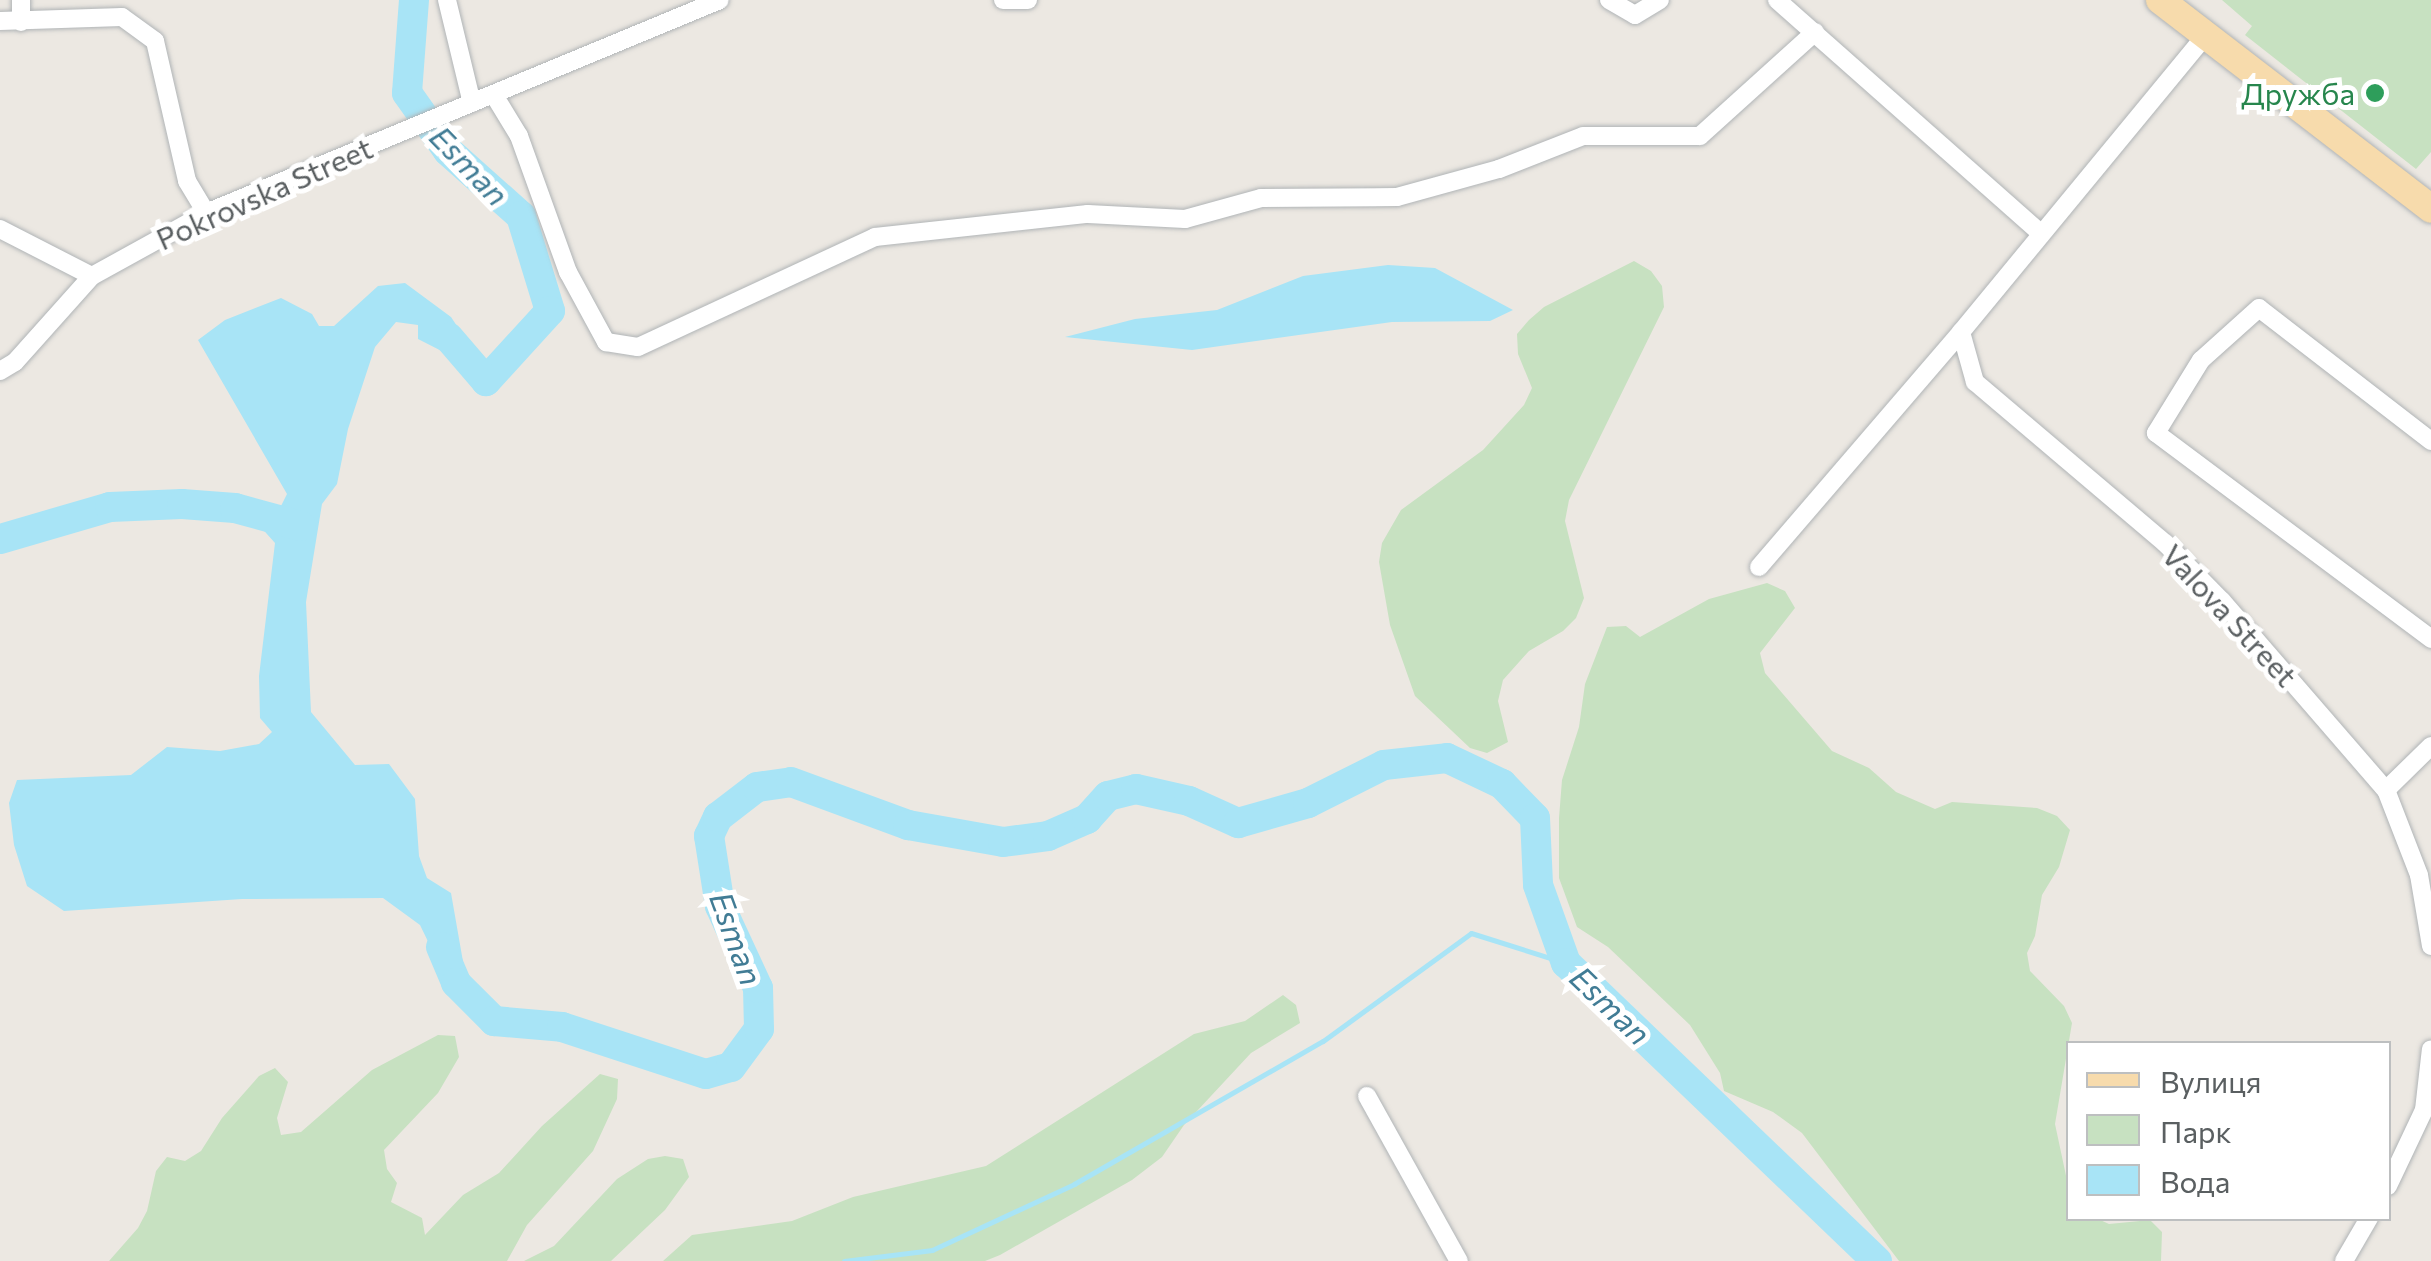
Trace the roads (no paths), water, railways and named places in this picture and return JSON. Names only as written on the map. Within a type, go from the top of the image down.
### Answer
[{"type":"main road","points":[[2160,0],[2431,209]]},
{"type":"street","points":[[21,0],[21,22]]},
{"type":"street","points":[[447,0],[464,106]]},
{"type":"street","name":"Pokrovska Street","points":[[0,372],[15,362],[92,276],[206,214],[720,0]]},
{"type":"street","points":[[1004,0],[1028,0]]},
{"type":"street","points":[[1608,0],[1635,15],[1660,0]]},
{"type":"street","points":[[1776,0],[2040,234]]},
{"type":"street","points":[[0,21],[122,17],[155,41],[188,181],[206,214]]},
{"type":"street","points":[[494,94],[520,136],[568,272],[606,342],[638,347],[875,236],[1088,214],[1185,219],[1261,198],[1397,197],[1500,168],[1584,136],[1700,136],[1815,32]]},
{"type":"street","points":[[1759,568],[1961,332],[2204,36]]},
{"type":"street","points":[[0,229],[92,276]]},
{"type":"street","points":[[2431,441],[2259,308],[2202,360],[2156,432],[2431,639]]},
{"type":"street","name":"Valova Street","points":[[1961,332],[1975,382],[2165,543],[2222,601],[2386,790],[2419,876],[2431,946]]},
{"type":"street","points":[[2386,790],[2431,746]]},
{"type":"street","points":[[2391,1180],[2424,1110],[2431,1049]]},
{"type":"street","points":[[1367,1096],[1455,1260]]},
{"type":"street","points":[[2344,1261],[2367,1221]]},
{"type":"water","points":[[1388,265],[1435,268],[1513,310],[1490,321],[1392,322],[1192,350],[1065,337],[1135,319],[1217,310],[1303,276]]},
{"type":"water","points":[[405,283],[451,317],[465,338],[475,368],[418,339],[418,325],[396,322],[375,347],[348,429],[337,484],[322,504],[306,602],[311,712],[355,765],[389,764],[415,799],[419,856],[427,878],[451,893],[465,973],[456,983],[438,962],[420,925],[383,898],[242,899],[64,911],[27,886],[14,845],[9,803],[17,780],[131,775],[167,747],[220,751],[259,744],[272,732],[260,718],[259,676],[275,543],[258,524],[275,518],[287,494],[198,340],[225,320],[281,298],[312,314],[319,326],[334,326],[378,286]]},
{"type":"waterway","name":"Esman","points":[[414,0],[407,93],[448,151],[521,216],[550,311],[486,381],[449,338]]},
{"type":"waterway","points":[[0,539],[110,507],[182,504],[235,508],[301,526]]},
{"type":"waterway","name":"Esman","points":[[441,947],[456,983],[494,1021],[562,1027],[706,1074],[731,1067],[759,1029],[758,988],[720,906],[709,836],[718,817],[757,787],[791,782],[908,825],[1003,842],[1048,836],[1087,819],[1108,796],[1136,789],[1189,801],[1238,823],[1308,803],[1384,765],[1447,758],[1502,784],[1535,818],[1538,885],[1566,963],[1877,1261]]},
{"type":"waterway","points":[[844,1261],[932,1250],[1074,1184],[1323,1041],[1471,933],[1566,963]]},
{"type":"place","name":"Дружба","points":[[2375,93]]}]
